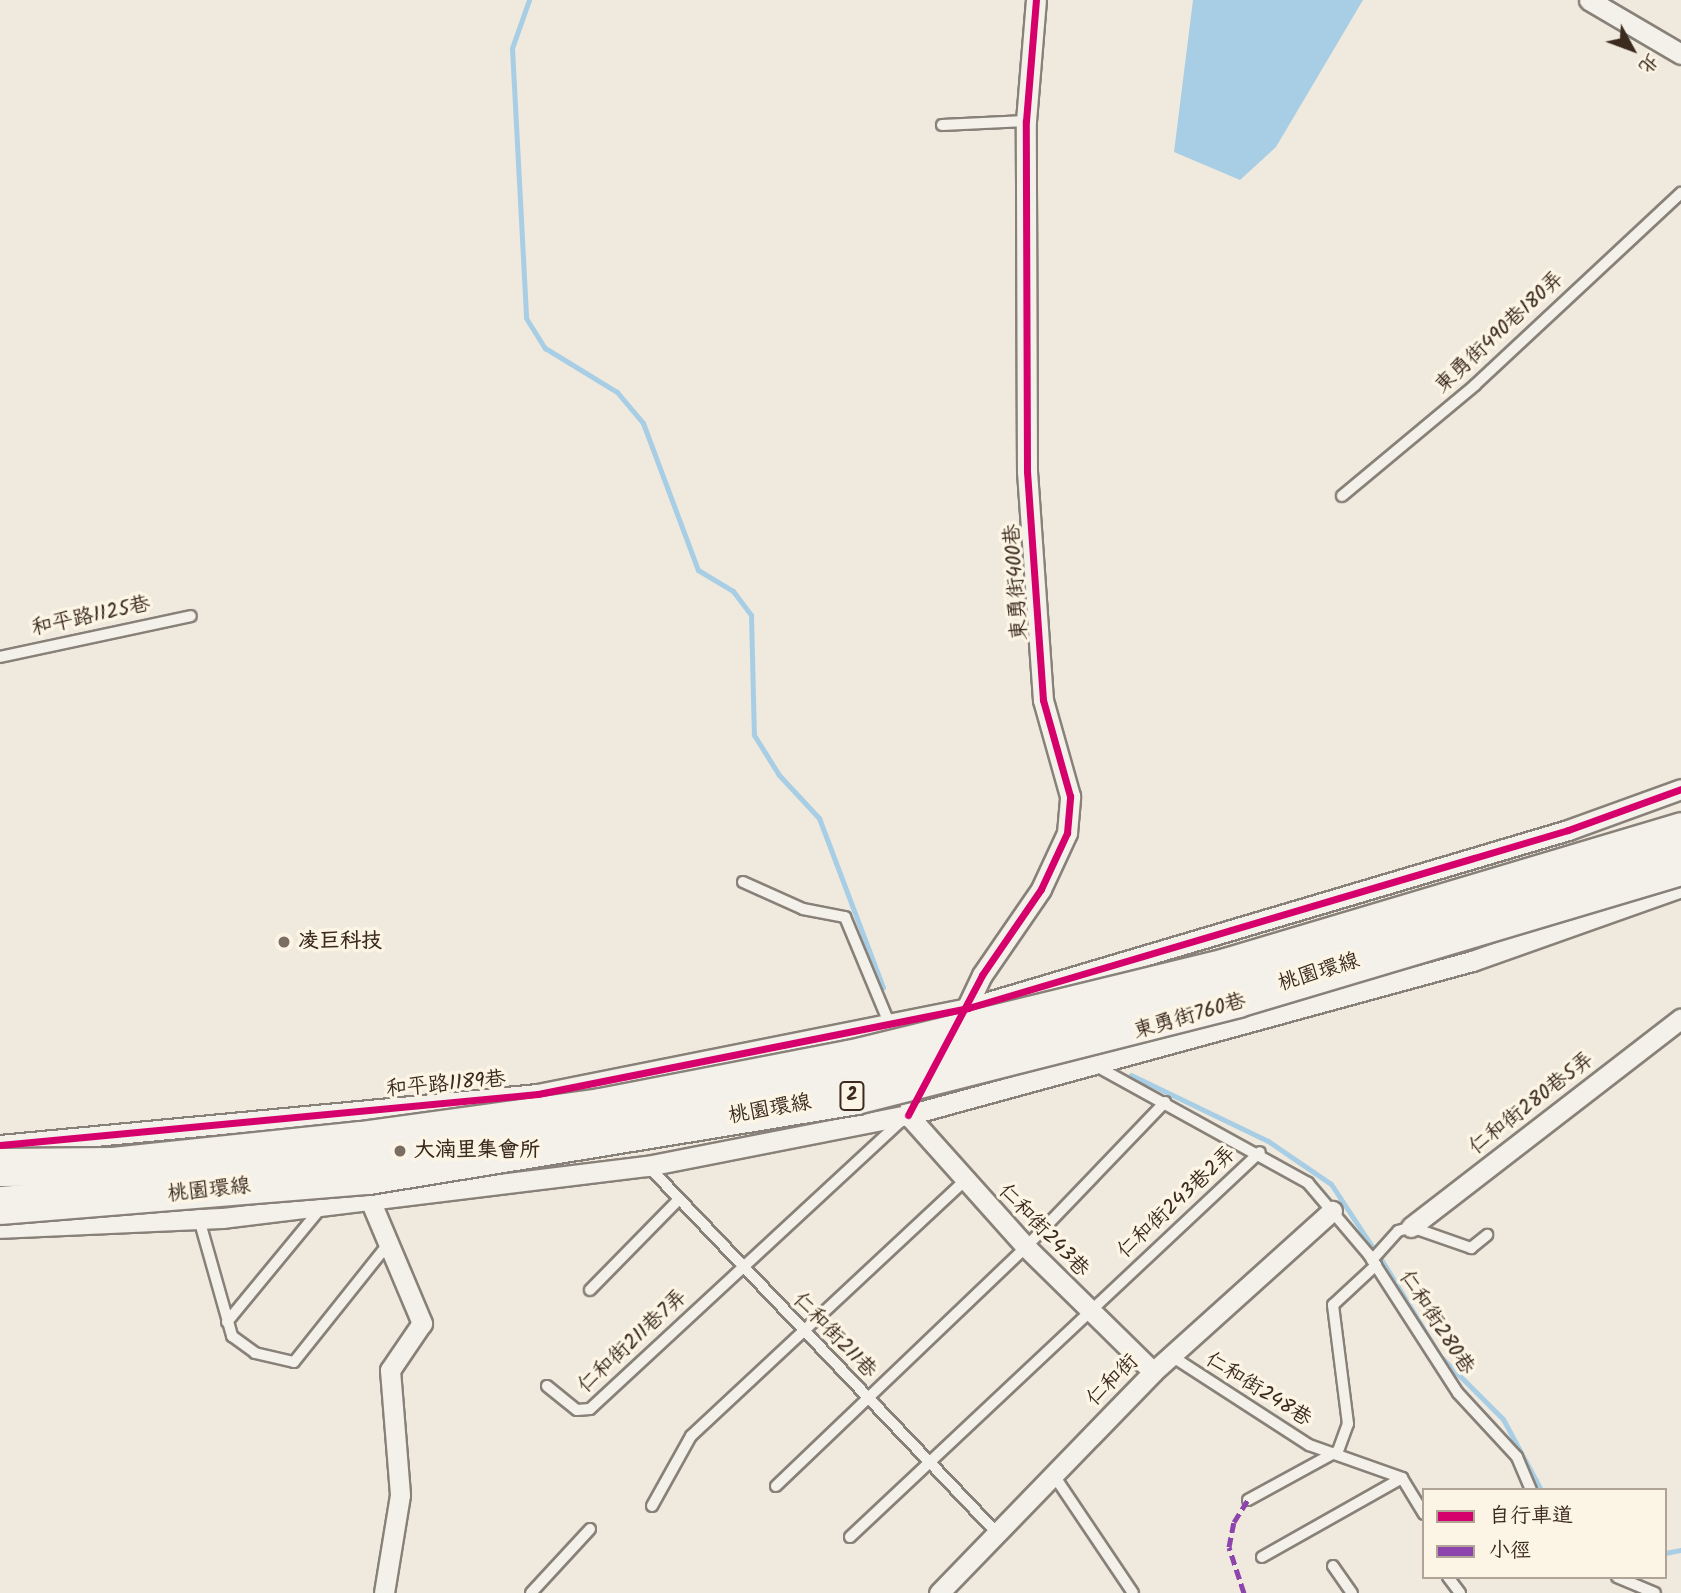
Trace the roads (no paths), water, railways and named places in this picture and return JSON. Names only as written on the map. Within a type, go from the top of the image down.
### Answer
[{"type":"highway","name":"桃園環線","points":[[0,1167],[113,1166],[361,1140],[601,1107],[849,1059],[1226,967],[1681,831]]},
{"type":"highway","name":"桃園環線","points":[[0,1205],[368,1175],[855,1095],[1237,998],[1681,866]]},
{"type":"street","name":"東勇街400巷","points":[[908,1115],[968,1008],[982,975],[1041,890],[1067,834],[1070,796],[1044,700],[1027,472],[1026,121],[1036,0]]},
{"type":"street","points":[[1589,0],[1679,49]]},
{"type":"street","name":"和平路1189巷","points":[[0,1145],[538,1094],[968,1008],[1568,830],[1681,789]]},
{"type":"street","points":[[1568,830],[1598,917]]},
{"type":"street","name":"東勇街760巷","points":[[908,1115],[1098,1067],[1472,961],[1681,887]]},
{"type":"street","name":"仁和街280巷5弄","points":[[1411,1227],[1681,1018]]},
{"type":"street","points":[[618,1077],[647,1166]]},
{"type":"street","points":[[0,1228],[199,1219],[647,1166],[908,1115]]},
{"type":"street","name":"仁和街243巷","points":[[908,1115],[964,1181],[1026,1247],[1089,1312],[1153,1372]]},
{"type":"street","points":[[370,1200],[422,1322],[390,1370],[400,1495],[388,1590]]},
{"type":"street","name":"仁和街","points":[[939,1593],[995,1531],[1153,1372],[1173,1357],[1332,1211]]},
{"type":"lane","points":[[942,125],[1026,121]]},
{"type":"lane","name":"東勇街490巷180弄","points":[[1342,496],[1475,385],[1681,193]]},
{"type":"lane","name":"和平路1125巷","points":[[0,657],[191,616]]},
{"type":"lane","points":[[743,882],[803,908],[845,918],[889,1023],[908,1115]]},
{"type":"lane","name":"仁和街280巷","points":[[1098,1067],[1260,1152],[1308,1183],[1374,1263],[1451,1383],[1517,1457],[1530,1488]]},
{"type":"lane","points":[[776,1486],[1026,1247],[1165,1102]]},
{"type":"lane","name":"仁和街211巷7弄","points":[[547,1386],[578,1410],[590,1409],[908,1115]]},
{"type":"lane","name":"仁和街243巷2弄","points":[[850,1537],[1260,1152]]},
{"type":"lane","name":"仁和街211巷","points":[[647,1166],[995,1531]]},
{"type":"lane","points":[[652,1506],[691,1436],[964,1181]]},
{"type":"lane","points":[[590,1290],[678,1200]]},
{"type":"lane","points":[[227,1322],[322,1206]]},
{"type":"lane","points":[[199,1219],[232,1336],[255,1353],[294,1362],[389,1242]]},
{"type":"lane","points":[[1248,1500],[1338,1451],[1348,1424],[1333,1305],[1374,1263],[1398,1231],[1411,1227],[1471,1248],[1487,1235]]},
{"type":"lane","name":"仁和街248巷","points":[[1173,1357],[1261,1419],[1309,1445],[1338,1451],[1402,1478]]},
{"type":"lane","points":[[1053,1474],[1133,1593]]},
{"type":"lane","points":[[1262,1557],[1402,1478],[1422,1511]]},
{"type":"lane","points":[[531,1593],[590,1529]]},
{"type":"lane","points":[[1333,1566],[1352,1593]]},
{"type":"lane","points":[[1622,1579],[1655,1593]]},
{"type":"water","points":[[1193,0],[1363,0],[1276,147],[1240,180],[1174,152]]},
{"type":"waterway","points":[[529,0],[512,48],[526,318],[545,348],[617,392],[643,423],[698,570],[733,591],[751,615],[754,735],[779,775],[819,818],[883,987]]},
{"type":"waterway","points":[[1131,1075],[1268,1141],[1331,1184],[1375,1251]]},
{"type":"waterway","points":[[1381,1259],[1440,1356],[1503,1419],[1540,1488]]},
{"type":"waterway","points":[[1667,1553],[1681,1550]]},
{"type":"place","name":"凌巨科技","points":[[284,942]]},
{"type":"place","name":"大湳里集會所","points":[[400,1151]]}]
